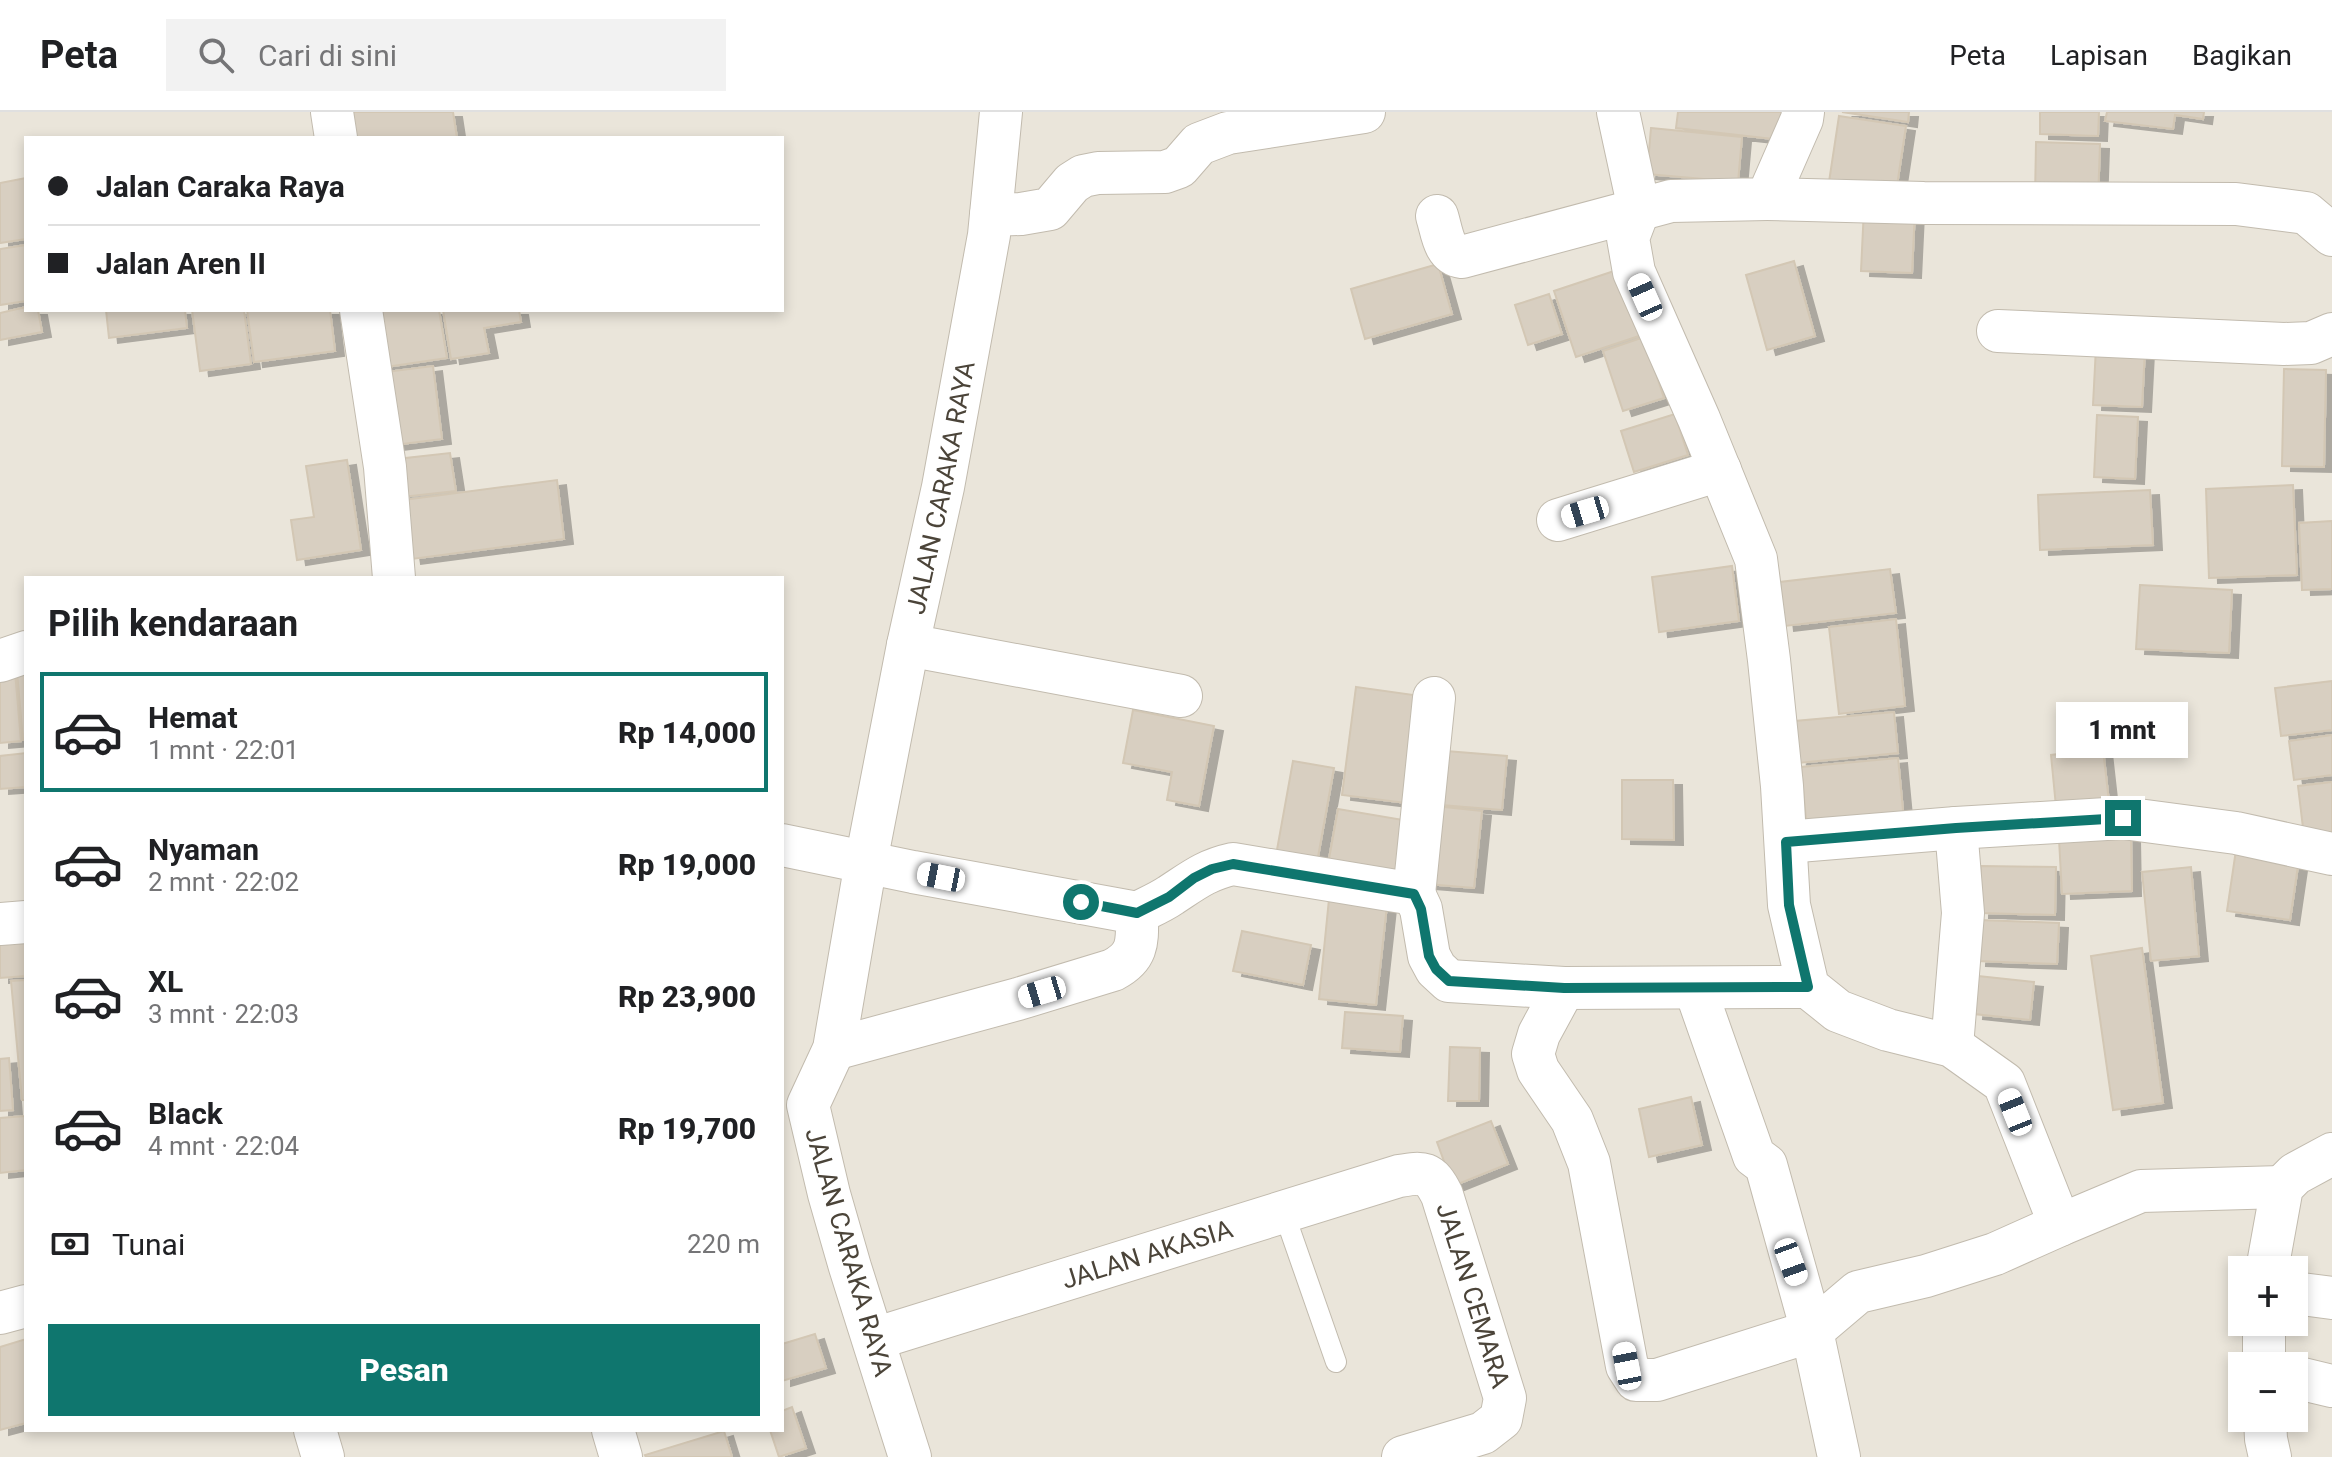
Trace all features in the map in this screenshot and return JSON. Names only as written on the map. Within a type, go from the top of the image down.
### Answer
[{"type":"street","points":[[332,112],[336,136]]},
{"type":"street","name":"JALAN CARAKA RAYA","points":[[910,1457],[829,1194],[795,1109],[834,1049],[908,645],[943,487],[991,215],[1001,112]]},
{"type":"street","points":[[991,215],[1050,209],[1072,183],[1083,176],[1165,172],[1179,167],[1199,144],[1228,133],[1364,112]]},
{"type":"street","points":[[1618,112],[1639,209],[1628,238],[1634,272],[1756,559],[1772,691],[1789,905],[1808,987],[1838,1011],[1888,1030],[1952,1046],[2004,1083],[2060,1225]]},
{"type":"street","points":[[1767,199],[1803,112]]},
{"type":"street","points":[[1437,216],[1448,251],[1462,257],[1671,201],[1767,199],[2236,204],[2306,213],[2332,235]]},
{"type":"street","points":[[361,312],[385,467],[394,576]]},
{"type":"street","points":[[1998,331],[2325,344]]},
{"type":"street","points":[[1558,520],[1720,470]]},
{"type":"street","points":[[908,645],[1181,696]]},
{"type":"street","points":[[0,661],[24,653]]},
{"type":"street","points":[[1434,698],[1414,894],[1421,909],[1429,956],[1436,969],[1449,981],[1564,988],[1808,987]]},
{"type":"street","points":[[1786,842],[2123,818],[2236,833],[2332,854]]},
{"type":"street","points":[[1952,1046],[1963,913],[1956,828]]},
{"type":"street","points":[[784,845],[1137,913],[1169,897],[1194,878],[1233,864],[1414,894]]},
{"type":"street","points":[[834,1049],[1113,970],[1127,963],[1137,945],[1137,913]]},
{"type":"street","points":[[0,924],[24,922]]},
{"type":"street","points":[[1564,988],[1539,1034],[1533,1054],[1538,1070],[1572,1120],[1589,1163],[1627,1366],[1636,1380],[1657,1380],[1812,1331],[1858,1292],[1926,1276],[1995,1254],[2141,1191],[2282,1187]]},
{"type":"street","points":[[1695,988],[1754,1156],[1766,1165],[1812,1331],[1839,1457]]},
{"type":"street","points":[[2270,1256],[2282,1187],[2295,1174],[2332,1154]]},
{"type":"street","name":"JALAN AKASIA","points":[[874,1339],[1399,1176],[1421,1173]]},
{"type":"street","name":"JALAN CEMARA","points":[[1403,1457],[1483,1433],[1501,1419],[1505,1398],[1442,1195],[1434,1179],[1421,1173]]},
{"type":"street","points":[[2308,1295],[2332,1298]]},
{"type":"street","points":[[0,1313],[24,1307]]},
{"type":"street","points":[[2308,1380],[2332,1386]]},
{"type":"street","points":[[614,1432],[621,1457]]},
{"type":"street","points":[[2267,1432],[2270,1457]]},
{"type":"lane","points":[[1284,1213],[1336,1362]]},
{"type":"shaded area","points":[[0,112],[2332,112],[2332,1457],[0,1457]]},
{"type":"building","points":[[348,112],[453,112],[457,136],[352,136]]},
{"type":"building","points":[[1678,112],[1786,112],[1783,140],[1676,128]]},
{"type":"building","points":[[1842,112],[1909,112],[1908,122]]},
{"type":"building","points":[[2040,112],[2099,112],[2098,136],[2040,134]]},
{"type":"building","points":[[2107,112],[2204,112],[2203,119],[2175,115],[2173,129],[2105,121]]},
{"type":"building","points":[[1839,116],[1906,126],[1896,192],[1829,182]]},
{"type":"building","points":[[1651,128],[1742,137],[1738,182],[1647,174]]},
{"type":"building","points":[[2036,142],[2100,144],[2098,200],[2035,199]]},
{"type":"building","points":[[24,178],[24,239],[0,243],[0,183]]},
{"type":"building","points":[[1864,208],[1915,210],[1912,273],[1861,271]]},
{"type":"building","points":[[24,245],[24,301],[0,305],[0,249]]},
{"type":"building","points":[[1794,261],[1815,336],[1767,350],[1746,275]]},
{"type":"building","points":[[1438,264],[1452,314],[1365,339],[1351,289]]},
{"type":"building","points":[[1620,269],[1642,335],[1576,357],[1554,291]]},
{"type":"building","points":[[1549,294],[1562,334],[1528,345],[1515,305]]},
{"type":"building","points":[[24,307],[24,312],[38,312],[42,332],[0,340],[0,313]]},
{"type":"building","points":[[106,312],[185,312],[187,328],[109,338]]},
{"type":"building","points":[[192,312],[244,312],[251,364],[200,371]]},
{"type":"building","points":[[247,312],[330,312],[335,351],[254,362]]},
{"type":"building","points":[[370,312],[439,312],[447,358],[379,368]]},
{"type":"building","points":[[443,312],[519,312],[521,322],[484,328],[489,353],[451,359]]},
{"type":"building","points":[[1644,337],[1664,398],[1623,411],[1603,351]]},
{"type":"building","points":[[2096,347],[2145,349],[2142,407],[2093,405]]},
{"type":"building","points":[[433,366],[442,439],[387,446],[378,373]]},
{"type":"building","points":[[2284,369],[2326,370],[2324,467],[2282,466]]},
{"type":"building","points":[[1675,414],[1688,455],[1634,472],[1621,431]]},
{"type":"building","points":[[2097,415],[2138,417],[2135,479],[2094,477]]},
{"type":"building","points":[[450,453],[456,491],[402,497],[397,459]]},
{"type":"building","points":[[347,460],[361,550],[297,560],[291,520],[314,517],[306,466]]},
{"type":"building","points":[[557,480],[564,539],[412,559],[403,500]]},
{"type":"building","points":[[2293,485],[2297,575],[2209,578],[2206,489]]},
{"type":"building","points":[[2150,490],[2153,545],[2040,550],[2038,495]]},
{"type":"building","points":[[2332,521],[2332,589],[2302,590],[2299,523]]},
{"type":"building","points":[[1732,566],[1739,621],[1659,632],[1652,577]]},
{"type":"building","points":[[1890,569],[1896,613],[1785,626],[1780,582]]},
{"type":"building","points":[[2140,585],[2232,590],[2229,653],[2136,649]]},
{"type":"building","points":[[1896,619],[1905,706],[1839,714],[1829,627]]},
{"type":"building","points":[[24,660],[24,740],[23,740],[17,672]]},
{"type":"building","points":[[15,672],[21,741],[0,743],[0,673]]},
{"type":"building","points":[[2332,681],[2332,730],[2281,736],[2275,688]]},
{"type":"building","points":[[1356,687],[1428,697],[1414,804],[1342,795]]},
{"type":"building","points":[[1133,710],[1214,726],[1199,806],[1167,800],[1172,772],[1123,763]]},
{"type":"building","points":[[1894,712],[1898,753],[1798,763],[1795,721]]},
{"type":"building","points":[[2332,735],[2332,775],[2294,780],[2289,741]]},
{"type":"building","points":[[2103,749],[2110,811],[2057,817],[2051,755]]},
{"type":"building","points":[[1446,751],[1507,756],[1502,810],[1441,805]]},
{"type":"building","points":[[24,753],[24,787],[0,789],[0,756]]},
{"type":"building","points":[[1898,758],[1904,821],[1807,830],[1801,767]]},
{"type":"building","points":[[1293,761],[1334,768],[1316,868],[1275,861]]},
{"type":"building","points":[[1622,780],[1673,780],[1674,840],[1622,839]]},
{"type":"building","points":[[2332,782],[2332,832],[2304,836],[2298,786]]},
{"type":"building","points":[[1435,806],[1482,811],[1474,888],[1427,884]]},
{"type":"building","points":[[1338,809],[1409,821],[1397,883],[1327,870]]},
{"type":"building","points":[[2131,836],[2132,891],[2062,894],[2059,839]]},
{"type":"building","points":[[2236,850],[2299,859],[2290,920],[2227,911]]},
{"type":"building","points":[[1981,866],[2056,867],[2055,915],[1980,913]]},
{"type":"building","points":[[2191,867],[2199,956],[2151,961],[2142,872]]},
{"type":"building","points":[[1329,899],[1387,905],[1376,1005],[1319,999]]},
{"type":"building","points":[[1979,920],[2059,923],[2057,964],[1977,961]]},
{"type":"building","points":[[24,927],[24,976],[0,978],[0,929]]},
{"type":"building","points":[[1242,931],[1311,945],[1303,985],[1233,971]]},
{"type":"building","points":[[2142,948],[2163,1103],[2113,1110],[2091,956]]},
{"type":"building","points":[[1978,976],[2034,982],[2030,1020],[1974,1014]]},
{"type":"building","points":[[24,980],[24,1100],[22,1100],[11,981]]},
{"type":"building","points":[[1345,1012],[1403,1016],[1400,1052],[1342,1048]]},
{"type":"building","points":[[1450,1047],[1480,1048],[1479,1101],[1448,1101]]},
{"type":"building","points":[[9,1058],[13,1110],[0,1111],[0,1059]]},
{"type":"building","points":[[1691,1097],[1702,1145],[1649,1157],[1639,1109]]},
{"type":"building","points":[[24,1116],[24,1170],[0,1173],[0,1118]]},
{"type":"building","points":[[1491,1121],[1508,1164],[1453,1186],[1437,1142]]},
{"type":"building","points":[[815,1334],[826,1368],[784,1380],[784,1343]]},
{"type":"building","points":[[24,1340],[24,1424],[0,1430],[0,1347]]},
{"type":"building","points":[[792,1407],[806,1448],[779,1457],[771,1432],[784,1432],[784,1410]]},
{"type":"building","points":[[724,1432],[732,1457],[646,1457]]},
{"type":"route","points":[[1081,902],[1137,913],[1169,897],[1194,878],[1233,864],[1414,894],[1421,909],[1429,956],[1436,969],[1449,981],[1564,988],[1808,987],[1789,905],[1786,842],[2123,818]]}]
